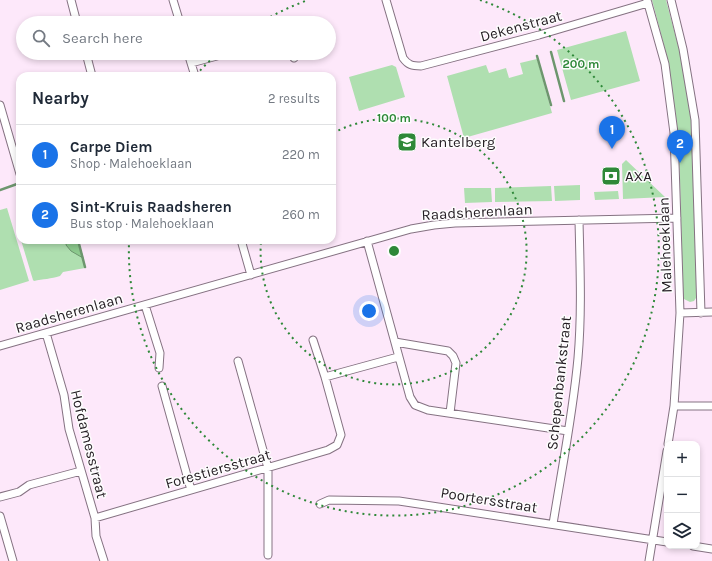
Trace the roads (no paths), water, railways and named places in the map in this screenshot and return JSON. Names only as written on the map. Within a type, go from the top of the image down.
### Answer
[{"type":"street","points":[[71,0],[75,16]]},
{"type":"street","points":[[173,0],[178,16]]},
{"type":"street","name":"Dekenstraat","points":[[386,0],[403,58],[408,64],[413,66],[421,66],[539,35],[648,2]]},
{"type":"street","points":[[671,0],[683,50],[695,120],[701,313]]},
{"type":"street","name":"Malehoeklaan","points":[[648,2],[665,64],[674,133],[680,313],[674,406],[668,441]]},
{"type":"street","points":[[88,60],[91,72]]},
{"type":"street","points":[[190,60],[194,72]]},
{"type":"street","points":[[191,63],[202,60]]},
{"type":"street","points":[[0,105],[3,124],[16,162]]},
{"type":"street","name":"Raadsherenlaan","points":[[0,346],[367,241],[434,225],[455,223],[677,218]]},
{"type":"street","name":"Schepenbankstraat","points":[[553,524],[578,364],[581,320],[579,220]]},
{"type":"street","points":[[367,241],[398,356],[410,397],[415,405],[428,410],[568,431]]},
{"type":"street","points":[[242,244],[251,274]]},
{"type":"street","name":"Raadsherenlaan","points":[[145,305],[160,353],[159,368]]},
{"type":"street","points":[[680,313],[712,312]]},
{"type":"street","name":"Hofdamesstraat","points":[[46,333],[64,395],[69,429],[95,518],[96,536],[104,561]]},
{"type":"street","points":[[313,340],[324,377],[398,356]]},
{"type":"street","points":[[395,342],[448,351],[453,356],[456,363],[450,413]]},
{"type":"street","points":[[238,361],[268,468],[268,555]]},
{"type":"street","name":"Forestiersstraat","points":[[95,518],[328,450],[337,445],[341,435],[324,377]]},
{"type":"street","points":[[162,386],[191,490]]},
{"type":"street","points":[[674,406],[712,406]]},
{"type":"street","points":[[649,561],[664,470]]},
{"type":"street","points":[[0,497],[19,492],[29,485],[81,471]]},
{"type":"street","name":"Poortersstraat","points":[[320,504],[329,500],[399,501],[664,542]]},
{"type":"street","points":[[0,516],[13,561]]},
{"type":"street","points":[[700,547],[712,549]]},
{"type":"waterway","points":[[551,52],[564,101]]},
{"type":"waterway","points":[[537,56],[551,105]]},
{"type":"waterway","points":[[0,190],[16,184]]},
{"type":"waterway","points":[[79,244],[85,267]]},
{"type":"place","name":"Kantelberg","points":[[407,142]]},
{"type":"place","name":"Carpe Diem","points":[[612,149]]},
{"type":"place","name":"Sint-Kruis Raadsheren","points":[[680,163]]},
{"type":"place","name":"AXA","points":[[611,176]]}]
